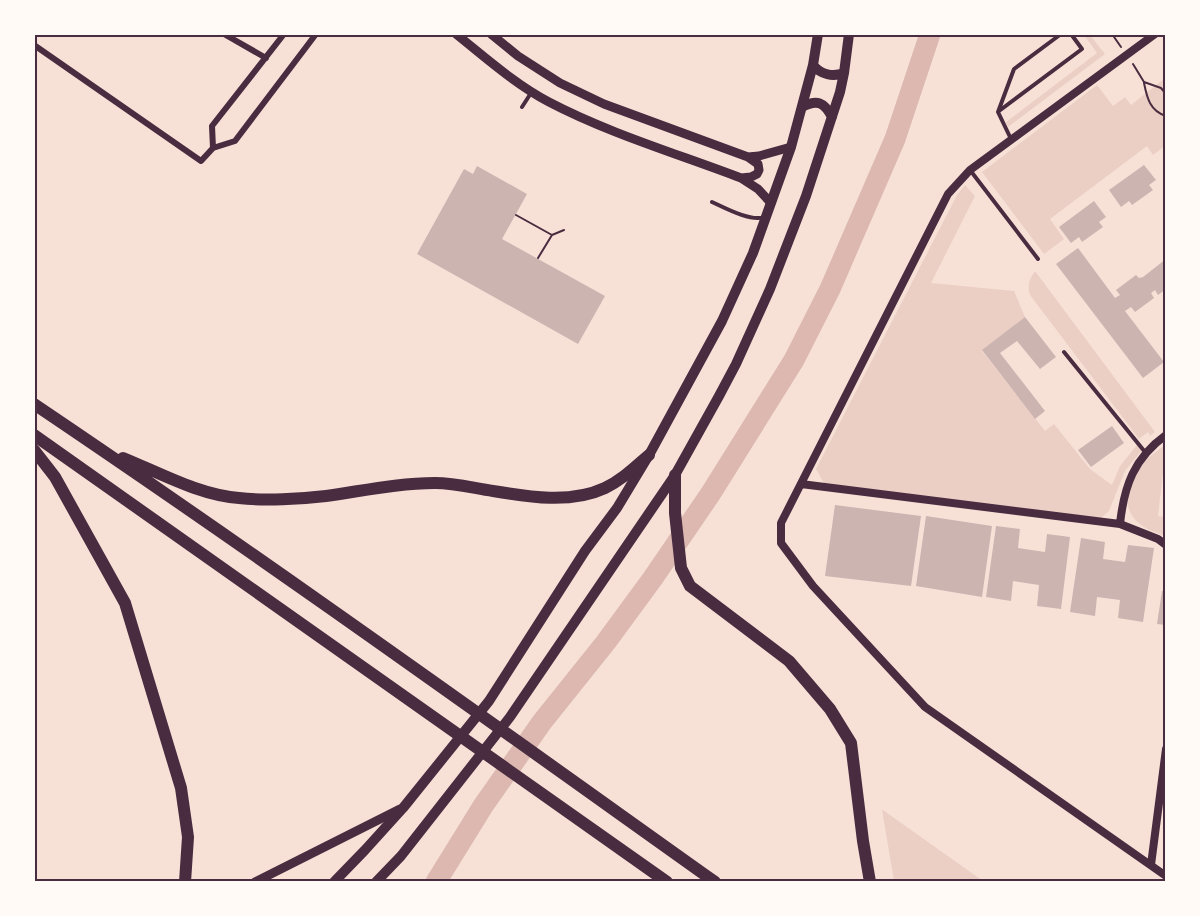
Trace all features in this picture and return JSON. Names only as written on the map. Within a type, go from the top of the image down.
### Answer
[{"type":"highway","points":[[34,404],[178,501],[715,882]]},
{"type":"highway","points":[[34,435],[667,882]]},
{"type":"highway","points":[[99,448],[194,487],[217,494],[250,499],[323,496],[416,483],[452,483],[525,497],[562,497],[587,494],[605,488],[625,476],[649,455]]},
{"type":"highway","points":[[34,450],[55,477],[125,603],[181,788],[188,837],[185,882]]},
{"type":"highway","points":[[675,475],[675,513],[681,568],[690,586],[789,661],[830,709],[851,743],[870,882]]},
{"type":"main road","points":[[456,34],[506,74],[549,102],[596,124],[741,178],[758,189],[771,203]]},
{"type":"main road","points":[[491,34],[518,56],[595,100],[748,157],[758,164],[757,174],[741,178]]},
{"type":"main road","points":[[334,882],[403,808],[489,700],[585,551],[617,508],[649,455],[722,321],[753,252],[791,147],[813,65],[818,34]]},
{"type":"main road","points":[[376,882],[401,856],[510,717],[675,475],[736,364],[770,289],[806,196],[840,93],[849,34]]},
{"type":"main road","points":[[813,65],[824,74],[844,73]]},
{"type":"main road","points":[[802,107],[809,103],[823,104],[828,108],[832,117]]},
{"type":"main road","points":[[748,157],[791,147]]},
{"type":"main road","points":[[255,882],[403,808]]},
{"type":"street","points":[[224,34],[266,58]]},
{"type":"street","points":[[213,148],[212,126],[284,34]]},
{"type":"street","points":[[34,45],[201,161],[213,148],[236,141],[316,34]]},
{"type":"street","points":[[1155,34],[970,170],[948,194],[781,523],[781,543],[813,586],[925,707],[1166,876]]},
{"type":"street","points":[[1120,524],[1122,502],[1128,481],[1139,460],[1154,443],[1166,435]]},
{"type":"street","points":[[801,484],[1120,524],[1158,539],[1166,545]]},
{"type":"street","points":[[1151,865],[1163,788],[1166,749]]},
{"type":"lane","points":[[1011,140],[998,112],[1014,69],[1061,34]]},
{"type":"lane","points":[[998,112],[1082,49],[1071,34]]},
{"type":"lane","points":[[522,107],[532,92]]},
{"type":"lane","points":[[970,170],[1038,259]]},
{"type":"lane","points":[[712,202],[754,219],[762,219],[767,214]]},
{"type":"lane","points":[[1064,352],[1146,453]]},
{"type":"path","points":[[1112,34],[1144,82],[1147,99],[1158,114],[1166,116]]},
{"type":"path","points":[[1144,82],[1161,88],[1166,94]]},
{"type":"path","points":[[516,214],[552,235]]},
{"type":"path","points":[[538,258],[552,235],[564,230]]},
{"type":"shaded area","points":[[1084,35],[1090,35],[1105,54],[1008,127],[1006,122],[1097,53]]},
{"type":"shaded area","points":[[1165,78],[1165,146],[1153,155],[1147,146],[1050,219],[1064,239],[1044,254],[982,172],[1097,85],[1113,106],[1125,97],[1131,105]]},
{"type":"shaded area","points":[[965,185],[975,196],[931,283],[1014,291],[1025,317],[982,351],[1045,431],[1054,424],[1090,469],[1112,485],[1120,466],[1137,445],[1142,450],[1125,471],[1109,511],[1101,518],[825,485],[816,469],[957,195]]},
{"type":"shaded area","points":[[1035,271],[1155,432],[1150,436],[1148,432],[1139,439],[1030,295],[1029,283]]},
{"type":"shaded area","points":[[1165,445],[1165,467],[1158,516],[1165,517],[1165,536],[1138,523],[1130,512],[1128,494],[1133,481],[1147,459]]},
{"type":"shaded area","points":[[883,810],[983,881],[894,881]]},
{"type":"building","points":[[1144,165],[1156,180],[1149,185],[1153,190],[1132,205],[1129,201],[1121,207],[1109,190]]},
{"type":"building","points":[[477,166],[527,194],[502,239],[605,296],[578,344],[417,254],[464,169],[473,174]]},
{"type":"building","points":[[1094,201],[1106,217],[1099,222],[1103,227],[1082,242],[1079,237],[1071,243],[1059,227]]},
{"type":"building","points":[[1078,248],[1115,298],[1120,295],[1116,290],[1136,275],[1139,278],[1143,277],[1166,259],[1166,289],[1158,295],[1155,290],[1151,293],[1154,298],[1135,312],[1131,307],[1125,311],[1164,362],[1143,378],[1056,264]]},
{"type":"building","points":[[1025,317],[1056,357],[1040,369],[1017,341],[1000,353],[1045,411],[1035,419],[982,350]]},
{"type":"building","points":[[1112,426],[1124,443],[1091,467],[1078,450]]},
{"type":"building","points":[[835,505],[921,516],[911,586],[825,576]]},
{"type":"building","points":[[926,516],[992,526],[982,597],[916,586]]},
{"type":"building","points":[[996,526],[1020,529],[1018,548],[1045,552],[1047,534],[1070,537],[1061,609],[1037,606],[1039,585],[1013,581],[1011,601],[986,597]]},
{"type":"building","points":[[1081,538],[1105,542],[1103,559],[1125,562],[1128,545],[1154,548],[1143,622],[1118,618],[1120,600],[1097,597],[1095,616],[1070,612]]},
{"type":"building","points":[[1162,591],[1166,591],[1166,625],[1157,624]]},
{"type":"waterway","points":[[436,882],[483,806],[542,722],[606,642],[653,578],[711,493],[794,360],[830,289],[895,139],[930,34]]}]
